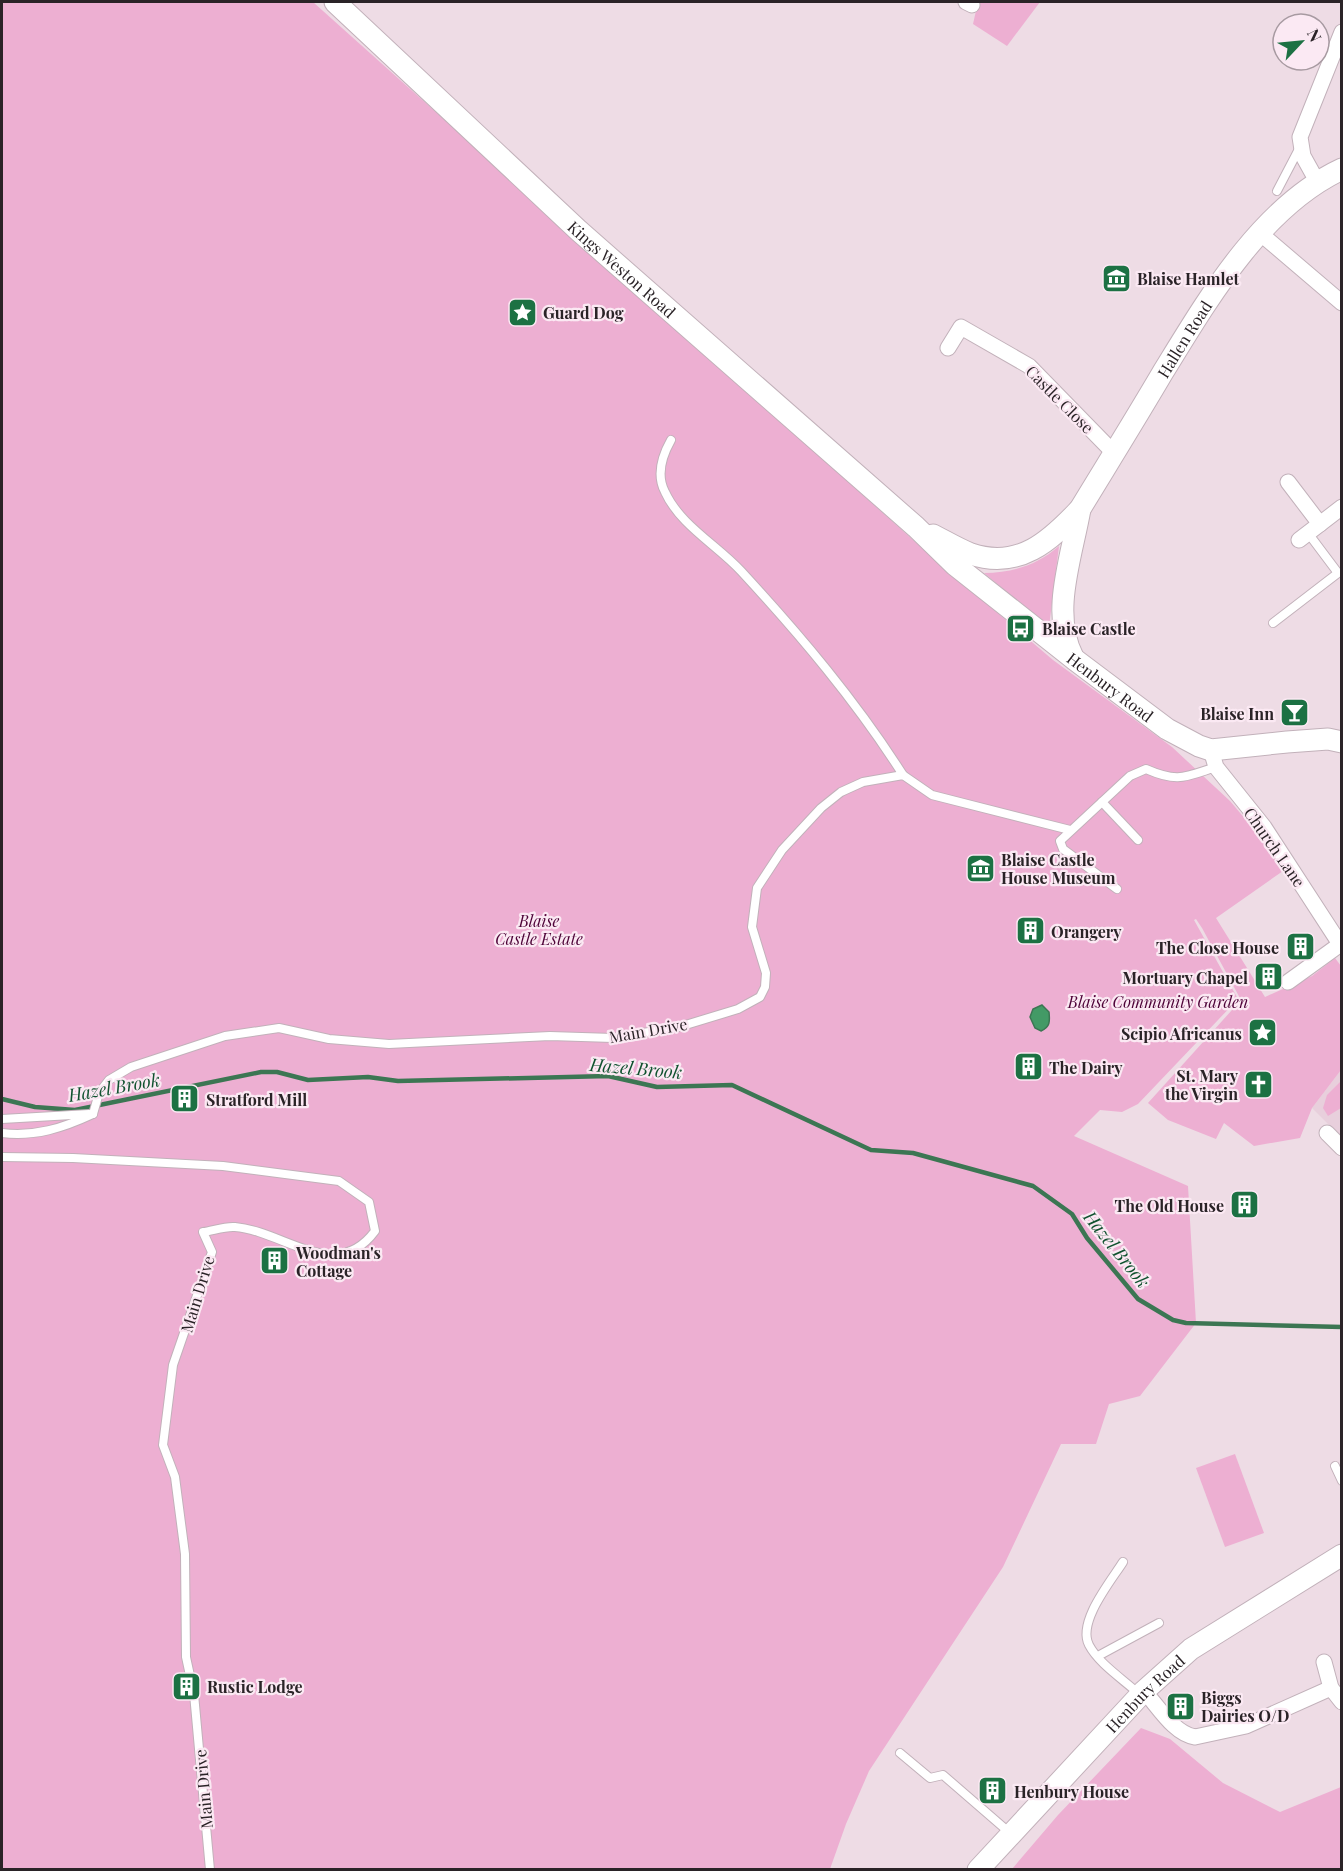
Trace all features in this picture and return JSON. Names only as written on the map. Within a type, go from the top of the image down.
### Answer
[{"type":"main road","name":"Kings Weston Road","points":[[335,2],[578,230],[916,527]]},
{"type":"main road","name":"Hallen Road","points":[[916,527],[971,554],[992,558],[1031,551],[1049,541],[1080,509],[1230,267],[1277,216],[1318,183],[1341,169]]},
{"type":"main road","name":"Hallen Road","points":[[1074,659],[1066,644],[1063,625],[1064,594],[1080,509]]},
{"type":"main road","name":"Henbury Road","points":[[916,527],[955,565],[1074,659],[1167,729],[1214,759]]},
{"type":"main road","points":[[1214,759],[1262,740],[1328,739],[1341,742]]},
{"type":"main road","name":"Henbury Road","points":[[978,1869],[1142,1693],[1191,1649],[1341,1555]]},
{"type":"street","points":[[1318,183],[1300,147],[1302,126],[1341,32]]},
{"type":"street","points":[[1261,234],[1341,303]]},
{"type":"street","name":"Castle Close","points":[[948,348],[962,327],[1029,366],[1114,453]]},
{"type":"street","points":[[1288,482],[1309,532],[1341,507]]},
{"type":"street","name":"Church Lane","points":[[1214,759],[1264,827],[1341,944]]},
{"type":"street","points":[[1288,982],[1341,944]]},
{"type":"street","points":[[1327,1133],[1341,1148]]},
{"type":"street","points":[[1324,1662],[1331,1688],[1341,1702]]},
{"type":"street","points":[[1142,1693],[1178,1730],[1195,1737],[1246,1726],[1331,1688]]},
{"type":"lane","points":[[1277,191],[1300,147]]},
{"type":"lane","points":[[671,441],[663,455],[661,474],[664,491],[669,499],[679,513],[732,561],[796,631],[856,708],[903,775],[932,795],[1070,830]]},
{"type":"lane","points":[[1273,623],[1338,573],[1309,532]]},
{"type":"lane","points":[[1117,889],[1063,849],[1060,841],[1140,771],[1146,769],[1167,778],[1182,777],[1214,759]]},
{"type":"lane","name":"Main Drive","points":[[93,1114],[99,1093],[109,1080],[131,1067],[208,1040],[279,1028],[329,1039],[389,1044],[550,1036],[613,1038],[679,1027],[738,1009],[760,997],[765,987],[766,973],[752,927],[758,888],[782,850],[820,808],[841,792],[874,779],[903,775]]},
{"type":"lane","points":[[1102,802],[1138,840]]},
{"type":"lane","points":[[2,1119],[93,1114]]},
{"type":"lane","points":[[2,1133],[63,1128],[93,1114]]},
{"type":"lane","name":"Main Drive","points":[[2,1157],[73,1158],[223,1166],[339,1181],[369,1202],[375,1231],[364,1245],[348,1254],[321,1254],[234,1227],[202,1232],[212,1252],[173,1365],[164,1445],[175,1477],[185,1554],[186,1658],[195,1694],[210,1869]]},
{"type":"lane","points":[[1335,1466],[1341,1481]]},
{"type":"lane","points":[[1123,1562],[1087,1622],[1086,1632],[1088,1644],[1098,1656],[1142,1693]]},
{"type":"lane","points":[[1098,1656],[1159,1623]]},
{"type":"lane","points":[[900,1753],[930,1778],[943,1774],[1010,1833]]},
{"type":"shaded area","points":[[1042,1005],[1049,1012],[1049,1024],[1041,1031],[1035,1028],[1030,1017],[1033,1009]]},
{"type":"shaded area","points":[[1341,1070],[1341,1137],[1312,1108]]},
{"type":"green space","name":"Blaise Castle Estate","points":[[2,2],[313,2],[941,565],[1053,660],[1172,747],[1230,801],[1279,859],[1275,862],[1283,871],[1216,918],[1265,997],[1312,976],[1335,958],[1341,966],[1341,1070],[1312,1108],[1300,1138],[1254,1146],[1224,1123],[1216,1139],[1168,1120],[1148,1103],[1241,1000],[1202,928],[1196,919],[1194,920],[1238,999],[1138,1104],[1122,1112],[1100,1110],[1074,1136],[1188,1186],[1196,1323],[1140,1396],[1109,1404],[1096,1444],[1061,1444],[1003,1567],[869,1771],[830,1869],[2,1870]]},
{"type":"green space","points":[[978,2],[1040,2],[1007,46],[973,24]]},
{"type":"green space","points":[[1059,546],[1049,627],[984,573],[1024,567],[1042,559]]},
{"type":"green space","points":[[1341,1081],[1341,1108],[1328,1116],[1323,1108],[1327,1095]]},
{"type":"green space","points":[[1235,1454],[1264,1533],[1225,1547],[1196,1468]]},
{"type":"green space","points":[[1141,1728],[1170,1739],[1223,1783],[1280,1812],[1341,1787],[1341,1869],[1012,1869],[1058,1815]]},
{"type":"waterway","name":"Hazel Brook","points":[[2,1099],[35,1107],[75,1110],[261,1072],[277,1072],[308,1080],[368,1077],[398,1081],[608,1076],[657,1087],[732,1085],[871,1150],[913,1153],[1033,1186],[1072,1214],[1087,1238],[1138,1299],[1173,1320],[1186,1323],[1342,1327]]},
{"type":"place","name":"Blaise Hamlet","points":[[1116,278]]},
{"type":"place","name":"Guard Dog","points":[[522,312]]},
{"type":"place","name":"Blaise Castle","points":[[1021,628]]},
{"type":"place","name":"Blaise Inn","points":[[1295,713]]},
{"type":"place","name":"Blaise Castle House Museum","points":[[980,868]]},
{"type":"place","name":"Orangery","points":[[1030,931]]},
{"type":"place","name":"The Close House","points":[[1300,947]]},
{"type":"place","name":"Mortuary Chapel","points":[[1269,977]]},
{"type":"place","name":"Scipio Africanus","points":[[1263,1033]]},
{"type":"place","name":"The Dairy","points":[[1028,1067]]},
{"type":"place","name":"St. Mary the Virgin","points":[[1259,1084]]},
{"type":"place","name":"Stratford Mill","points":[[185,1099]]},
{"type":"place","name":"The Old House","points":[[1245,1205]]},
{"type":"place","name":"Woodman's Cottage","points":[[275,1261]]},
{"type":"place","name":"Rustic Lodge","points":[[186,1686]]},
{"type":"place","name":"Biggs Dairies O/D","points":[[1180,1706]]},
{"type":"place","name":"Henbury House","points":[[993,1791]]},
{"type":"park label","name":"Blaise Community Garden","points":[[1158,1001]]}]
